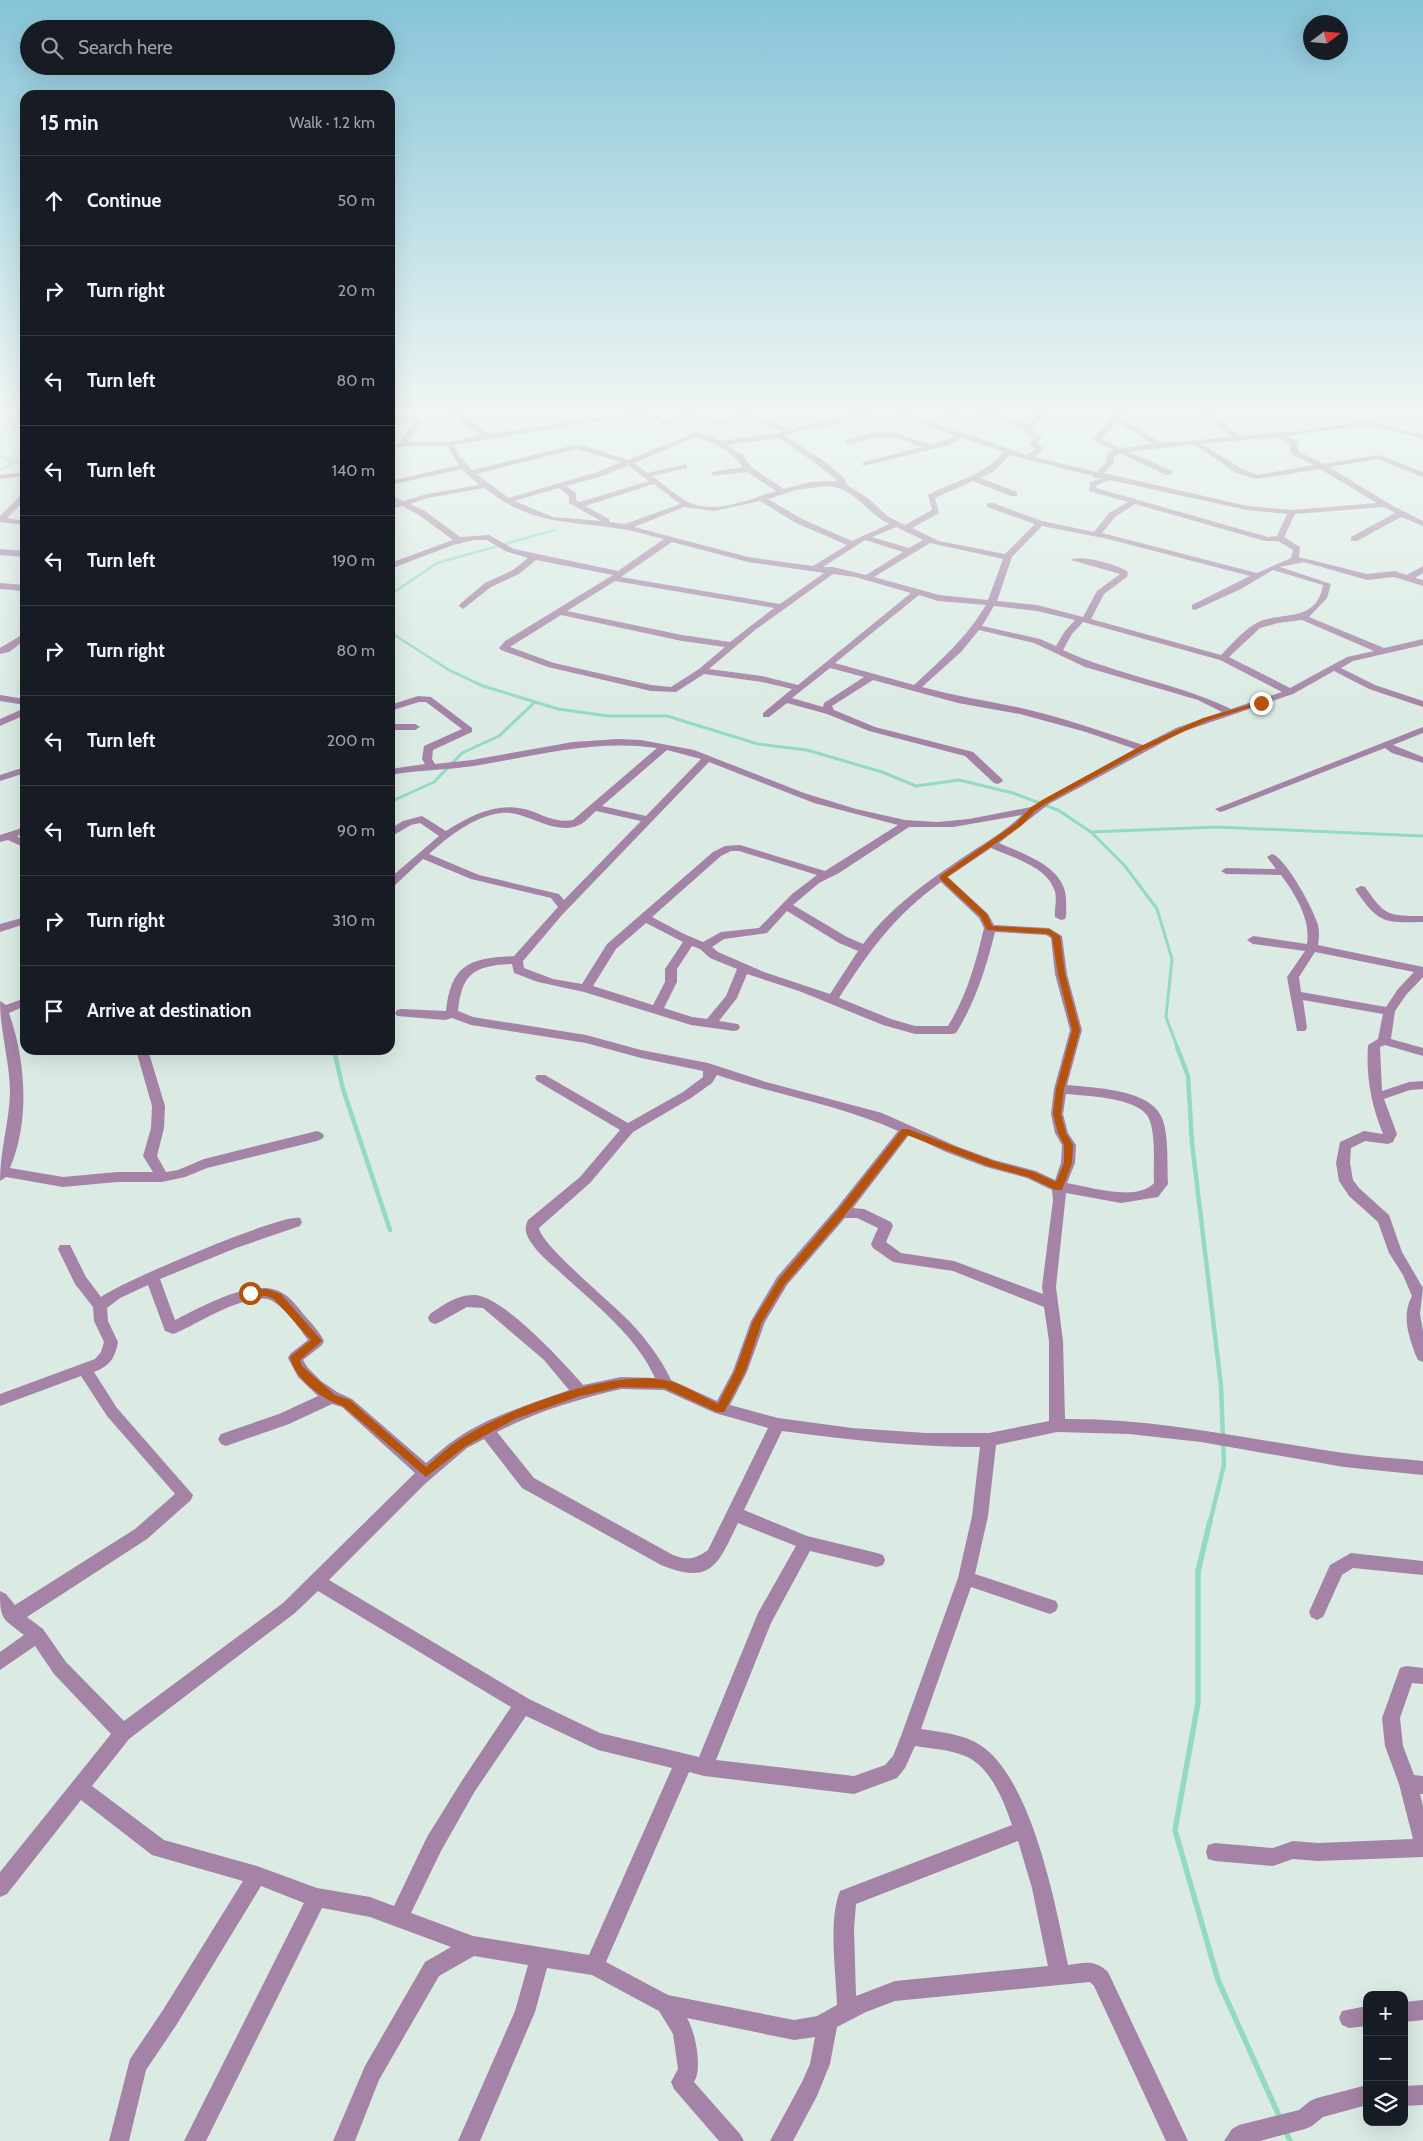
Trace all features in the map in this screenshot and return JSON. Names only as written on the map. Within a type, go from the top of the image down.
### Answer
[{"type":"street","points":[[0,520],[12,509]]},
{"type":"street","points":[[414,509],[460,541]]},
{"type":"street","points":[[523,509],[553,520],[610,523],[748,559],[833,570],[938,598],[1037,608],[1223,658],[1290,692]]},
{"type":"street","points":[[586,509],[610,523]]},
{"type":"street","points":[[626,527],[676,509]]},
{"type":"street","points":[[779,509],[799,521],[852,544]]},
{"type":"street","points":[[874,509],[884,518],[928,540],[1008,558]]},
{"type":"street","points":[[904,529],[936,511],[935,509]]},
{"type":"street","points":[[1001,509],[1040,523],[1256,575]]},
{"type":"street","points":[[1096,535],[1112,515],[1122,509]]},
{"type":"street","points":[[1162,509],[1268,539],[1280,538],[1297,549],[1294,558]]},
{"type":"street","points":[[1257,509],[1292,512],[1332,509]]},
{"type":"street","points":[[1390,509],[1423,524]]},
{"type":"street","points":[[1280,538],[1292,512]]},
{"type":"street","points":[[1354,539],[1400,514]]},
{"type":"street","points":[[0,520],[20,522]]},
{"type":"street","points":[[917,687],[958,650],[977,627],[992,603],[1008,558],[1040,523]]},
{"type":"street","points":[[816,568],[864,536],[895,524]]},
{"type":"street","points":[[864,536],[909,551]]},
{"type":"street","points":[[395,564],[460,541],[484,537],[494,539],[508,550],[534,557],[617,576],[781,607]]},
{"type":"street","points":[[670,539],[561,612],[508,643],[504,648],[551,665],[663,691],[673,690],[702,671],[731,645],[833,570]]},
{"type":"street","points":[[867,578],[928,540]]},
{"type":"street","points":[[0,552],[20,554]]},
{"type":"street","points":[[463,606],[488,586],[516,572],[534,557]]},
{"type":"street","points":[[1195,607],[1237,587],[1256,575],[1274,568],[1286,560],[1294,558],[1304,559],[1367,577],[1389,574],[1410,578],[1423,583]]},
{"type":"street","points":[[1058,650],[1068,633],[1083,619],[1100,593],[1124,575],[1124,572],[1088,561],[1075,560]]},
{"type":"street","points":[[1274,568],[1327,584],[1324,595],[1303,617]]},
{"type":"street","points":[[1410,578],[1423,569]]},
{"type":"street","points":[[0,586],[20,588]]},
{"type":"street","points":[[766,715],[916,593]]},
{"type":"street","points":[[561,612],[682,638],[731,645]]},
{"type":"street","points":[[1223,658],[1257,626],[1277,620],[1303,617],[1383,651]]},
{"type":"street","points":[[977,627],[1029,639],[1088,664],[1201,698],[1229,712]]},
{"type":"street","points":[[0,651],[6,650],[20,640]]},
{"type":"street","points":[[832,1000],[864,949],[893,916],[942,877],[1018,825],[1033,810],[1045,802],[1141,748],[1179,730],[1290,692],[1350,659],[1423,642]]},
{"type":"street","points":[[827,664],[917,687],[958,700],[1020,711],[1090,730],[1141,748]]},
{"type":"street","points":[[1333,667],[1372,687],[1423,704]]},
{"type":"street","points":[[702,671],[762,679],[800,688]]},
{"type":"street","points":[[830,712],[827,705],[872,676]]},
{"type":"street","points":[[0,698],[20,701]]},
{"type":"street","points":[[395,706],[418,699],[428,699],[468,730],[428,748],[427,759],[431,766]]},
{"type":"street","points":[[784,699],[830,712],[872,729],[969,754],[998,782]]},
{"type":"street","points":[[0,723],[20,713]]},
{"type":"street","points":[[395,727],[415,728]]},
{"type":"street","points":[[1220,809],[1423,730]]},
{"type":"street","points":[[395,771],[483,762],[548,748],[595,742],[642,743],[665,746],[708,759],[817,800],[906,824],[954,823],[1033,810]]},
{"type":"street","points":[[1385,744],[1422,761]]},
{"type":"street","points":[[395,879],[446,836],[493,811],[519,810],[556,824],[568,825],[576,823],[665,746]]},
{"type":"street","points":[[452,1014],[455,989],[465,971],[480,963],[517,960],[564,907],[708,759]]},
{"type":"street","points":[[0,778],[20,772]]},
{"type":"street","points":[[594,807],[649,820]]},
{"type":"street","points":[[395,831],[407,823],[422,819],[446,836]]},
{"type":"street","points":[[704,946],[721,936],[763,931],[786,906],[824,874],[835,871],[906,824]]},
{"type":"street","points":[[5,837],[20,832]]},
{"type":"street","points":[[5,837],[20,843]]},
{"type":"street","points":[[991,844],[1039,868],[1054,880],[1061,890],[1061,917]]},
{"type":"street","points":[[585,988],[594,977],[611,947],[717,854],[729,848],[740,848],[824,874]]},
{"type":"street","points":[[422,855],[474,877],[555,896],[564,907]]},
{"type":"street","points":[[1272,857],[1306,905],[1313,933],[1312,947],[1293,977],[1301,1028]]},
{"type":"street","points":[[1226,871],[1284,872]]},
{"type":"street","points":[[644,917],[704,946],[714,955],[743,968],[887,1022],[916,1030],[952,1030],[965,1008],[980,968],[990,928],[984,916],[942,877]]},
{"type":"street","points":[[1361,889],[1381,916],[1389,919],[1423,919]]},
{"type":"street","points":[[786,906],[843,940],[864,949]]},
{"type":"street","points":[[0,928],[20,922]]},
{"type":"street","points":[[990,928],[1049,932],[1056,936],[1061,974],[1076,1030],[1060,1089],[1057,1114],[1062,1133],[1069,1145],[1068,1163],[1059,1187],[1060,1200],[1049,1287],[1056,1341],[1057,1426]]},
{"type":"street","points":[[658,1010],[671,982],[671,969],[690,940]]},
{"type":"street","points":[[1253,940],[1312,947],[1422,971]]},
{"type":"street","points":[[517,960],[518,970],[529,976],[568,987],[585,988],[691,1021],[734,1027]]},
{"type":"street","points":[[710,1023],[730,1002],[741,983],[743,968]]},
{"type":"street","points":[[1384,1041],[1389,1011],[1402,992],[1422,971]]},
{"type":"street","points":[[1297,995],[1389,1011]]},
{"type":"street","points":[[20,1003],[1,1008],[19,1049],[16,1132],[2,1168],[63,1182],[117,1177],[162,1177],[180,1174],[204,1164],[317,1136]]},
{"type":"street","points":[[401,1014],[445,1016],[452,1014],[471,1021],[586,1039],[641,1054],[708,1068],[763,1086],[877,1116],[905,1131],[991,1164],[1031,1174],[1059,1187],[1121,1198],[1153,1192],[1161,1184],[1156,1118],[1148,1106],[1136,1100],[1060,1089]]},
{"type":"street","points":[[1423,1052],[1384,1041],[1374,1045],[1372,1070],[1376,1097],[1390,1134],[1388,1139],[1364,1136],[1345,1145],[1343,1163],[1346,1181],[1354,1192],[1384,1219],[1396,1253],[1422,1296],[1412,1313],[1423,1356]]},
{"type":"street","points":[[143,1055],[145,1067],[158,1098],[159,1123],[150,1156],[162,1177]]},
{"type":"street","points":[[665,1384],[660,1370],[647,1352],[608,1310],[542,1247],[532,1234],[532,1224],[585,1180],[628,1129],[687,1095],[708,1080],[711,1074],[708,1068]]},
{"type":"street","points":[[541,1078],[628,1129]]},
{"type":"street","points":[[1376,1097],[1409,1086],[1423,1085]]},
{"type":"street","points":[[720,1409],[740,1372],[758,1321],[782,1282],[841,1213],[905,1131]]},
{"type":"street","points":[[841,1213],[859,1213],[886,1226],[878,1244],[898,1258],[954,1266],[1050,1304]]},
{"type":"street","points":[[100,1306],[115,1293],[152,1277],[250,1235],[295,1222]]},
{"type":"street","points":[[0,1400],[100,1363],[110,1350],[111,1342],[101,1320],[100,1306],[80,1280],[65,1249]]},
{"type":"street","points":[[152,1277],[170,1327],[173,1328],[250,1293],[267,1292],[278,1297],[317,1341],[295,1358],[298,1368],[332,1398],[346,1403],[426,1473]]},
{"type":"street","points":[[435,1318],[460,1302],[479,1300],[488,1304],[549,1356],[580,1392]]},
{"type":"street","points":[[13,1616],[141,1534],[186,1495],[112,1412],[84,1369]]},
{"type":"street","points":[[0,1887],[123,1733],[290,1608],[426,1473],[462,1443],[512,1416],[580,1392],[621,1383],[665,1384],[720,1409],[778,1424],[852,1434],[926,1440],[989,1440],[1057,1426],[1155,1429],[1230,1439],[1344,1460],[1423,1468]]},
{"type":"street","points":[[226,1439],[284,1419],[322,1400],[332,1398]]},
{"type":"street","points":[[486,1430],[528,1484],[667,1560],[687,1568],[703,1564],[714,1555],[778,1424]]},
{"type":"street","points":[[318,1582],[434,1649],[523,1705],[598,1741],[704,1767],[854,1785],[891,1772],[898,1762],[910,1736],[966,1578],[980,1516],[989,1440]]},
{"type":"street","points":[[735,1514],[806,1543],[877,1560]]},
{"type":"street","points":[[704,1767],[764,1619],[806,1543]]},
{"type":"street","points":[[1317,1612],[1336,1570],[1351,1560],[1423,1568]]},
{"type":"street","points":[[966,1578],[1050,1606]]},
{"type":"street","points":[[0,1599],[13,1616],[37,1635],[60,1668],[123,1733]]},
{"type":"street","points":[[0,1662],[37,1635]]},
{"type":"street","points":[[1423,1676],[1406,1674],[1391,1718],[1394,1746],[1415,1785],[1423,1842]]},
{"type":"street","points":[[398,1919],[434,1844],[469,1785],[523,1705]]},
{"type":"street","points":[[910,1736],[974,1750],[991,1763],[1005,1787],[1023,1830],[1048,1909],[1060,1976]]},
{"type":"street","points":[[594,1966],[684,1762]]},
{"type":"street","points":[[80,1788],[159,1848],[257,1875],[317,1898],[370,1907],[473,1946],[594,1966],[666,2004],[794,2030],[810,2029],[828,2023],[847,2011],[895,1991],[1094,1972],[1101,1980],[1177,2141]]},
{"type":"street","points":[[847,2011],[844,1929],[847,1898],[1023,1830]]},
{"type":"street","points":[[1215,1852],[1273,1857],[1293,1850],[1318,1852],[1423,1848]]},
{"type":"street","points":[[119,2141],[136,2066],[170,2017],[257,1875]]},
{"type":"street","points":[[195,2141],[317,1898]]},
{"type":"street","points":[[344,2141],[372,2074],[432,1969],[473,1946]]},
{"type":"street","points":[[469,2141],[525,2012],[540,1956]]},
{"type":"street","points":[[666,2004],[683,2032],[689,2072],[682,2082],[733,2141]]},
{"type":"street","points":[[1408,2012],[1423,2010]]},
{"type":"street","points":[[781,2141],[810,2089],[820,2064],[828,2023]]},
{"type":"street","points":[[1408,2096],[1423,2095]]},
{"type":"street","points":[[1235,2141],[1239,2136],[1305,2119],[1317,2108],[1363,2096]]},
{"type":"waterway","points":[[395,592],[437,563],[555,530]]},
{"type":"waterway","points":[[395,635],[449,670],[483,686]]},
{"type":"waterway","points":[[483,686],[558,709],[608,716],[667,716],[758,744],[807,750],[882,772],[916,786],[959,780],[1013,793],[1058,810],[1091,832]]},
{"type":"waterway","points":[[395,800],[434,782],[462,753],[499,736],[535,702]]},
{"type":"waterway","points":[[1091,832],[1216,827],[1423,836]]},
{"type":"waterway","points":[[1091,832],[1125,866],[1157,909],[1172,959],[1166,1017],[1178,1049]]},
{"type":"waterway","points":[[1177,1047],[1188,1076],[1192,1143],[1221,1386],[1224,1465],[1210,1522]]},
{"type":"waterway","points":[[335,1055],[343,1089],[390,1230]]},
{"type":"waterway","points":[[1210,1521],[1198,1571],[1198,1703],[1175,1830],[1218,1980],[1280,2118]]},
{"type":"waterway","points":[[1285,2129],[1290,2141]]},
{"type":"route","points":[[250,1293],[267,1292],[278,1297],[317,1341],[295,1358],[298,1368],[332,1398],[346,1403],[426,1473],[462,1443],[512,1416],[580,1392],[621,1383],[665,1384],[720,1409],[740,1372],[758,1321],[782,1282],[841,1213],[905,1131],[991,1164],[1031,1174],[1059,1187],[1068,1163],[1069,1145],[1062,1133],[1057,1114],[1060,1089],[1076,1030],[1061,974],[1058,941],[1056,936],[1049,932],[990,928],[984,916],[975,906],[942,877],[1018,825],[1033,810],[1045,802],[1141,748],[1164,736],[1205,720],[1261,703]]}]
